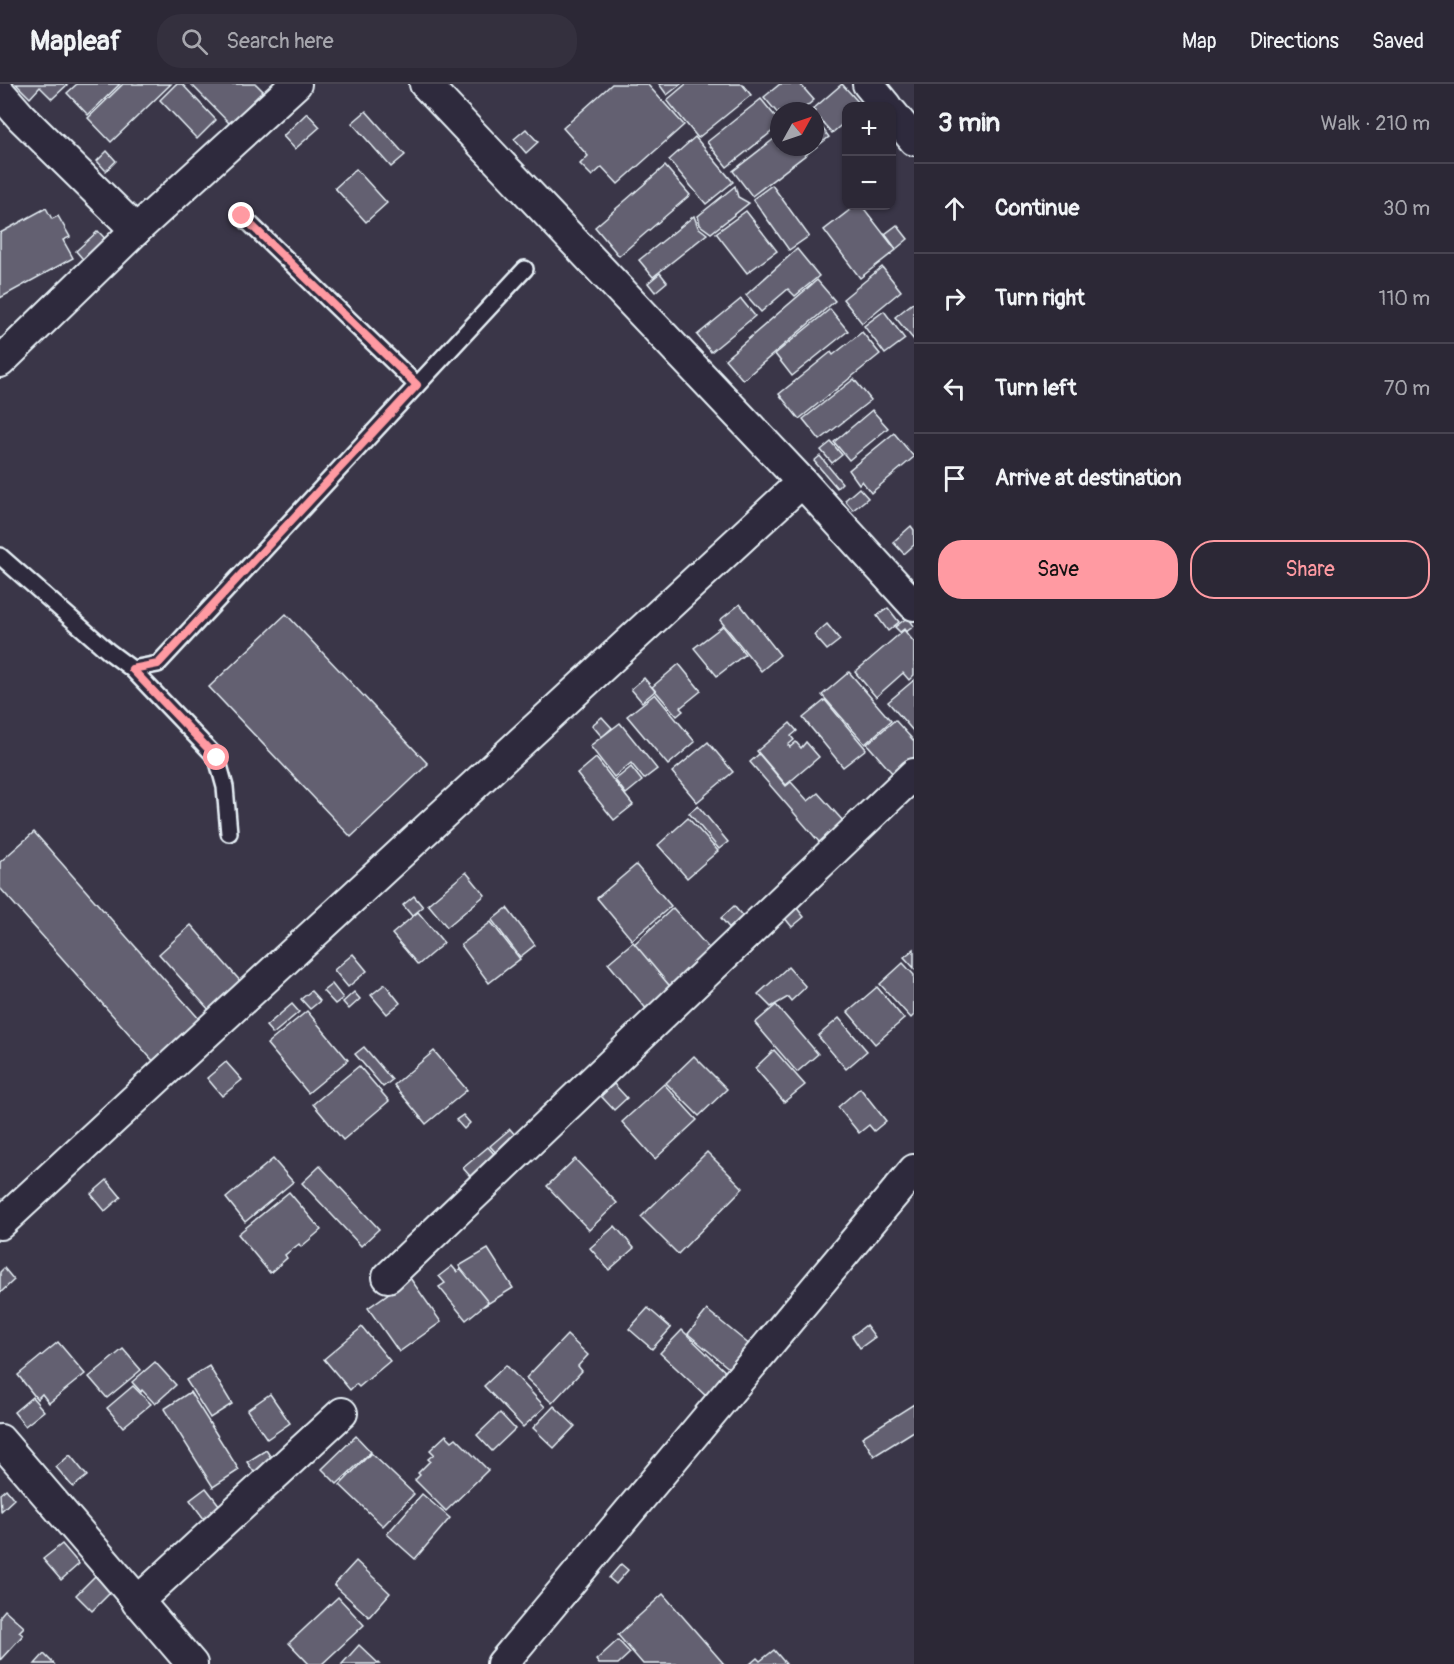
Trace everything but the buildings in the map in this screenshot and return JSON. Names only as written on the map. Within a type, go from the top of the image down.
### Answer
[{"type":"street","points":[[0,362],[136,230],[296,84]]},
{"type":"street","points":[[425,84],[802,482],[914,605]]},
{"type":"street","points":[[868,84],[883,102]]},
{"type":"street","points":[[0,93],[21,117],[136,230]]},
{"type":"street","points":[[896,119],[914,140]]},
{"type":"street","points":[[0,1224],[802,482]]},
{"type":"street","points":[[388,1277],[914,774]]},
{"type":"street","points":[[502,1664],[914,1170]]},
{"type":"street","points":[[137,1602],[342,1413]]},
{"type":"street","points":[[0,1440],[192,1664]]},
{"type":"lane","points":[[242,216],[417,385]]},
{"type":"lane","points":[[132,669],[158,664],[525,269]]},
{"type":"lane","points":[[0,556],[108,651],[132,669],[217,758],[225,787],[229,833]]},
{"type":"route","points":[[217,758],[132,669],[158,664],[417,385],[242,216]]}]
